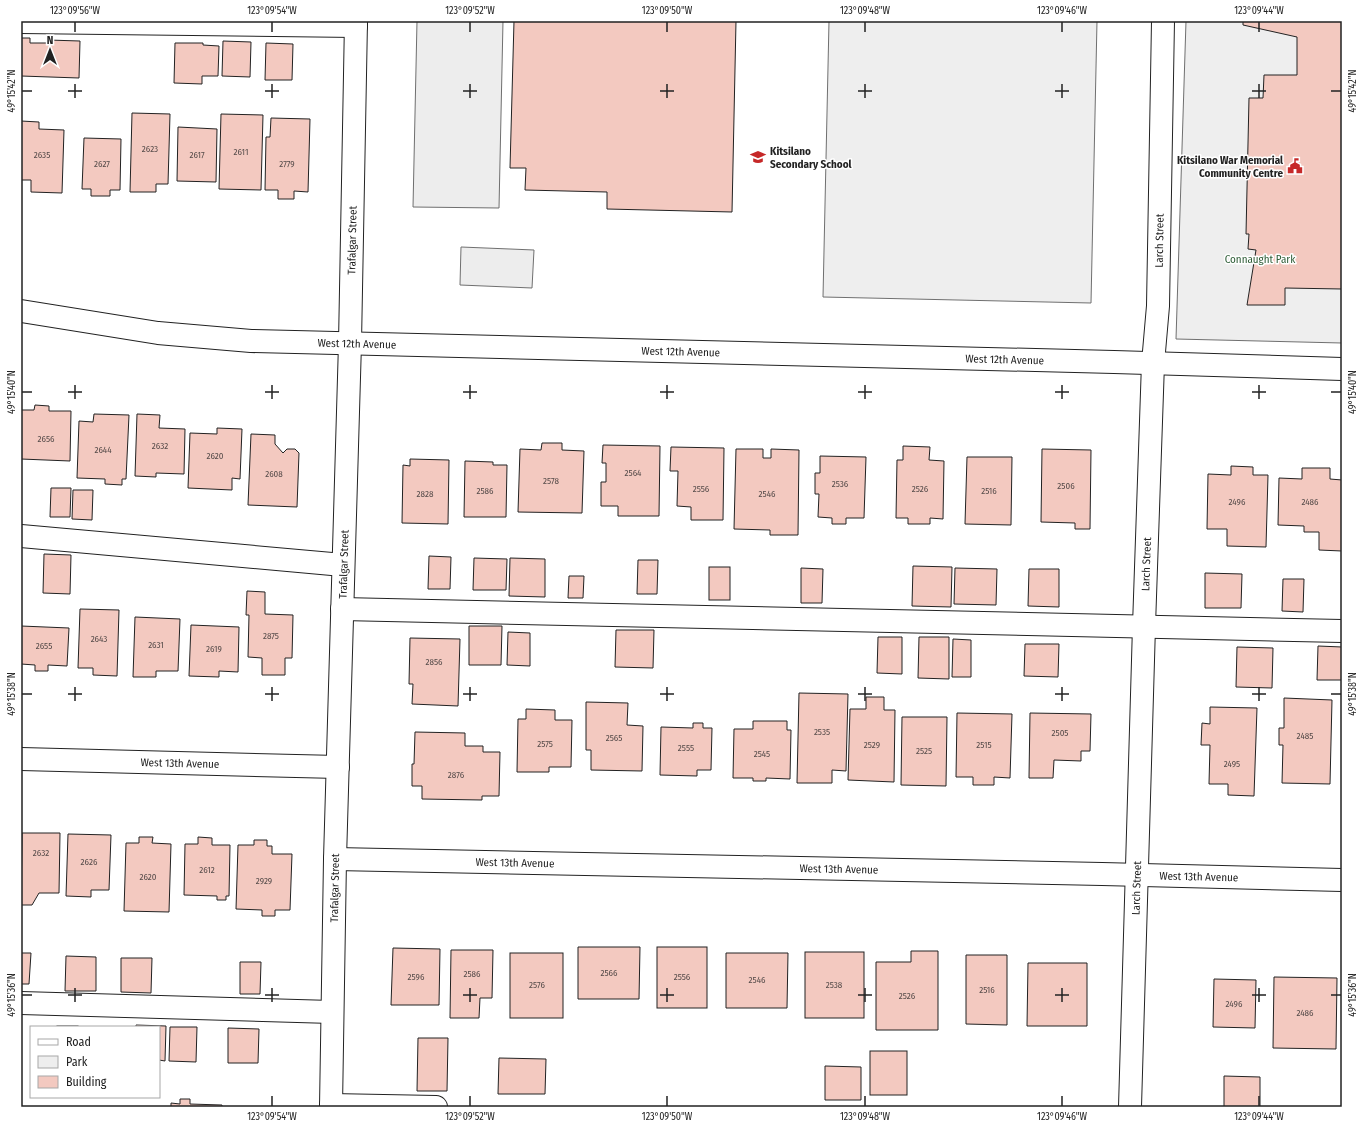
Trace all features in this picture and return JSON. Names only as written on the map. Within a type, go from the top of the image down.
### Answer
[{"type":"street","name":"Larch Street","points":[[1130,1107],[1153,363],[1158,306],[1163,21]]},
{"type":"street","points":[[21,22],[356,24]]},
{"type":"street","name":"Trafalgar Street","points":[[331,1106],[335,859],[350,344],[356,24]]},
{"type":"street","name":"West 12th Avenue","points":[[21,311],[158,333],[251,341],[1342,369]]},
{"type":"street","points":[[21,536],[344,565]]},
{"type":"street","points":[[342,609],[1342,631]]},
{"type":"street","name":"West 13th Avenue","points":[[21,759],[338,767]]},
{"type":"street","name":"West 13th Avenue","points":[[335,859],[1342,880]]},
{"type":"street","points":[[21,1004],[332,1012]]},
{"type":"street","points":[[331,1106],[436,1107]]},
{"type":"green space","points":[[829,21],[1097,21],[1091,303],[823,297]]},
{"type":"green space","name":"Connaught Park","points":[[1186,21],[1342,21],[1342,343],[1176,339]]},
{"type":"shaded area","points":[[417,21],[503,21],[499,208],[413,207]]},
{"type":"shaded area","points":[[461,247],[534,250],[532,288],[460,285]]},
{"type":"building","points":[[514,21],[736,21],[732,212],[607,209],[607,192],[525,190],[526,168],[510,168]]},
{"type":"building","name":"Kitsilano War Memorial Community Centre","points":[[1243,21],[1342,21],[1342,289],[1285,288],[1285,305],[1247,305],[1256,250],[1248,249],[1249,234],[1246,234],[1249,98],[1263,98],[1264,75],[1297,75],[1297,37],[1243,25]]},
{"type":"building","points":[[21,38],[30,38],[30,43],[48,43],[48,40],[80,41],[79,78],[21,76]]},
{"type":"building","points":[[223,41],[251,42],[250,77],[222,76]]},
{"type":"building","points":[[175,43],[203,43],[203,45],[219,46],[218,76],[202,76],[202,84],[174,83]]},
{"type":"building","points":[[266,43],[293,44],[292,80],[265,80]]},
{"type":"building","points":[[132,113],[170,114],[168,184],[156,184],[156,192],[130,192]]},
{"type":"building","points":[[221,114],[263,115],[261,190],[219,189]]},
{"type":"building","points":[[271,118],[310,119],[308,192],[294,191],[294,199],[278,199],[278,190],[265,190],[266,137],[270,137]]},
{"type":"building","points":[[21,121],[39,122],[39,129],[64,130],[62,193],[31,192],[31,180],[21,180]]},
{"type":"building","points":[[178,127],[217,129],[216,182],[177,181]]},
{"type":"building","points":[[84,138],[121,139],[120,190],[110,190],[110,196],[91,196],[91,189],[82,189]]},
{"type":"building","points":[[35,405],[49,406],[49,411],[71,411],[70,461],[21,459],[21,410],[34,410]]},
{"type":"building","points":[[94,414],[129,415],[126,479],[122,479],[122,485],[105,484],[105,479],[77,478],[79,421],[93,422]]},
{"type":"building","points":[[137,414],[160,415],[159,428],[185,429],[184,474],[156,473],[156,477],[135,476]]},
{"type":"building","points":[[217,428],[242,429],[240,479],[232,478],[232,490],[188,488],[190,433],[217,434]]},
{"type":"building","points":[[251,434],[275,435],[275,444],[283,453],[287,449],[295,449],[299,453],[297,507],[248,505]]},
{"type":"building","points":[[542,443],[562,443],[562,450],[584,451],[582,513],[518,512],[520,449],[541,450]]},
{"type":"building","points":[[603,445],[660,446],[659,516],[618,516],[618,506],[601,506],[601,482],[606,482],[606,463],[602,463]]},
{"type":"building","points":[[903,446],[930,447],[929,460],[944,461],[943,519],[930,518],[930,524],[908,524],[908,518],[896,518],[897,460],[903,460]]},
{"type":"building","points":[[671,447],[724,448],[723,520],[691,520],[691,507],[677,506],[678,471],[670,471]]},
{"type":"building","points":[[736,449],[763,449],[763,458],[771,458],[771,449],[799,450],[798,535],[770,535],[770,530],[734,529]]},
{"type":"building","points":[[1042,449],[1091,450],[1090,529],[1075,529],[1075,523],[1041,522]]},
{"type":"building","points":[[820,456],[866,457],[864,518],[846,518],[846,524],[832,524],[832,518],[818,517],[819,494],[815,494],[815,473],[820,473]]},
{"type":"building","points":[[967,457],[1012,457],[1011,525],[965,524]]},
{"type":"building","points":[[410,459],[449,460],[448,524],[402,523],[403,465],[410,466]]},
{"type":"building","points":[[465,461],[493,462],[493,465],[507,465],[506,517],[464,517]]},
{"type":"building","points":[[1231,466],[1253,467],[1253,475],[1268,475],[1266,547],[1227,546],[1227,529],[1207,529],[1208,474],[1231,475]]},
{"type":"building","points":[[1302,468],[1330,468],[1330,479],[1342,480],[1342,551],[1319,550],[1319,532],[1304,532],[1304,526],[1278,525],[1279,478],[1302,479]]},
{"type":"building","points":[[51,488],[71,488],[70,517],[50,517]]},
{"type":"building","points":[[73,490],[93,490],[92,520],[72,519]]},
{"type":"building","points":[[44,554],[71,555],[70,594],[43,593]]},
{"type":"building","points":[[429,556],[451,557],[450,589],[428,589]]},
{"type":"building","points":[[474,558],[507,559],[506,590],[473,590]]},
{"type":"building","points":[[510,558],[545,559],[545,597],[509,596]]},
{"type":"building","points":[[638,560],[658,560],[657,594],[637,594]]},
{"type":"building","points":[[913,566],[952,567],[951,607],[912,606]]},
{"type":"building","points":[[709,567],[730,567],[730,600],[709,600]]},
{"type":"building","points":[[801,568],[823,569],[822,603],[801,603]]},
{"type":"building","points":[[955,568],[997,569],[996,605],[954,604]]},
{"type":"building","points":[[1029,569],[1059,569],[1059,607],[1028,606]]},
{"type":"building","points":[[1205,573],[1242,574],[1241,608],[1205,608]]},
{"type":"building","points":[[569,576],[584,576],[583,598],[568,598]]},
{"type":"building","points":[[1283,579],[1304,579],[1303,612],[1282,611]]},
{"type":"building","points":[[247,591],[265,592],[265,614],[293,615],[292,658],[285,658],[285,675],[262,675],[262,658],[248,657],[249,615],[246,615]]},
{"type":"building","points":[[80,609],[119,610],[117,676],[93,675],[93,668],[78,668]]},
{"type":"building","points":[[135,617],[180,619],[178,671],[156,671],[156,677],[133,677]]},
{"type":"building","points":[[191,625],[239,627],[238,672],[219,671],[219,677],[189,676]]},
{"type":"building","points":[[21,626],[69,628],[67,666],[48,665],[48,671],[35,671],[35,665],[21,664]]},
{"type":"building","points":[[469,626],[502,626],[501,665],[469,665]]},
{"type":"building","points":[[616,630],[654,630],[653,668],[615,667]]},
{"type":"building","points":[[508,632],[530,633],[530,666],[507,665]]},
{"type":"building","points":[[878,637],[902,637],[902,674],[877,673]]},
{"type":"building","points":[[919,637],[949,637],[949,679],[918,678]]},
{"type":"building","points":[[410,638],[460,639],[458,706],[412,704],[413,684],[409,684]]},
{"type":"building","points":[[953,639],[971,640],[971,677],[952,677]]},
{"type":"building","points":[[1025,644],[1059,644],[1058,677],[1024,676]]},
{"type":"building","points":[[1318,646],[1342,647],[1342,680],[1317,680]]},
{"type":"building","points":[[1237,647],[1273,648],[1272,688],[1236,687]]},
{"type":"building","points":[[799,693],[848,694],[846,771],[832,770],[832,783],[797,783]]},
{"type":"building","points":[[866,697],[884,697],[884,710],[895,710],[894,782],[848,780],[850,709],[866,709]]},
{"type":"building","points":[[1284,698],[1332,700],[1330,784],[1282,783],[1283,745],[1279,745],[1279,728],[1284,728]]},
{"type":"building","points":[[586,702],[628,703],[627,725],[643,726],[642,771],[591,770],[591,750],[586,750]]},
{"type":"building","points":[[1210,707],[1257,708],[1254,796],[1228,795],[1228,784],[1209,784],[1210,745],[1201,745],[1202,723],[1210,724]]},
{"type":"building","points":[[526,709],[555,710],[555,720],[572,720],[571,767],[549,767],[549,772],[517,772],[518,719],[526,719]]},
{"type":"building","points":[[957,713],[1012,714],[1010,778],[994,777],[994,785],[973,785],[973,777],[956,777]]},
{"type":"building","points":[[1030,713],[1091,714],[1090,751],[1081,751],[1081,761],[1054,760],[1053,778],[1029,778]]},
{"type":"building","points":[[902,717],[947,717],[946,786],[901,785]]},
{"type":"building","points":[[753,721],[787,721],[787,730],[791,730],[790,779],[766,778],[766,781],[753,781],[753,778],[733,778],[734,729],[753,729]]},
{"type":"building","points":[[693,723],[703,723],[703,728],[712,728],[711,770],[697,770],[697,776],[660,775],[661,727],[693,728]]},
{"type":"building","points":[[415,732],[465,733],[465,746],[483,746],[483,752],[500,752],[499,796],[482,796],[482,800],[422,799],[422,786],[412,786],[412,764],[414,764]]},
{"type":"building","points":[[22,833],[60,833],[59,893],[39,893],[32,905],[21,905]]},
{"type":"building","points":[[68,834],[111,835],[109,890],[91,890],[91,897],[66,896]]},
{"type":"building","points":[[139,837],[153,837],[152,843],[171,844],[169,912],[124,911],[126,843],[139,843]]},
{"type":"building","points":[[198,837],[212,838],[212,845],[230,845],[229,896],[226,896],[226,900],[217,900],[217,896],[184,895],[185,844],[198,844]]},
{"type":"building","points":[[254,840],[267,840],[267,846],[272,846],[272,854],[292,854],[290,910],[275,910],[275,916],[262,916],[262,910],[236,909],[238,845],[254,845]]},
{"type":"building","points":[[578,947],[640,947],[639,999],[578,999]]},
{"type":"building","points":[[657,947],[707,947],[707,1008],[657,1008]]},
{"type":"building","points":[[393,948],[440,949],[439,1005],[391,1005]]},
{"type":"building","points":[[451,950],[493,950],[492,998],[480,998],[479,1018],[450,1018]]},
{"type":"building","points":[[911,951],[938,951],[938,1030],[876,1030],[876,962],[911,962]]},
{"type":"building","points":[[805,952],[864,952],[864,1018],[805,1018]]},
{"type":"building","points":[[21,953],[31,953],[29,984],[21,984]]},
{"type":"building","points":[[510,953],[563,953],[563,1018],[510,1018]]},
{"type":"building","points":[[726,953],[788,953],[787,1008],[726,1008]]},
{"type":"building","points":[[966,955],[1007,955],[1007,1025],[966,1024]]},
{"type":"building","points":[[66,956],[96,957],[96,991],[65,991]]},
{"type":"building","points":[[121,958],[152,958],[151,993],[121,992]]},
{"type":"building","points":[[240,962],[261,962],[260,994],[240,994]]},
{"type":"building","points":[[1028,963],[1087,963],[1087,1026],[1027,1026]]},
{"type":"building","points":[[1274,977],[1337,978],[1336,1049],[1273,1048]]},
{"type":"building","points":[[1214,979],[1256,980],[1255,1028],[1213,1027]]},
{"type":"building","points":[[136,1025],[166,1026],[165,1061],[160,1060],[160,1026]]},
{"type":"building","points":[[170,1027],[197,1027],[196,1062],[169,1061]]},
{"type":"building","points":[[228,1028],[259,1029],[258,1063],[228,1063]]},
{"type":"building","points":[[418,1038],[448,1038],[447,1091],[417,1091]]},
{"type":"building","points":[[870,1051],[907,1051],[907,1095],[870,1095]]},
{"type":"building","points":[[499,1058],[546,1059],[545,1094],[498,1094]]},
{"type":"building","points":[[825,1066],[861,1067],[861,1100],[825,1100]]},
{"type":"building","points":[[1224,1076],[1260,1077],[1260,1107],[1224,1107]]},
{"type":"building","points":[[180,1099],[190,1099],[190,1104],[222,1105],[222,1107],[171,1107],[171,1103],[180,1104]]},
{"type":"place","name":"Kitsilano Secondary School","points":[[758,157]]},
{"type":"place","name":"Kitsilano War Memorial Community Centre","points":[[1295,166]]}]
